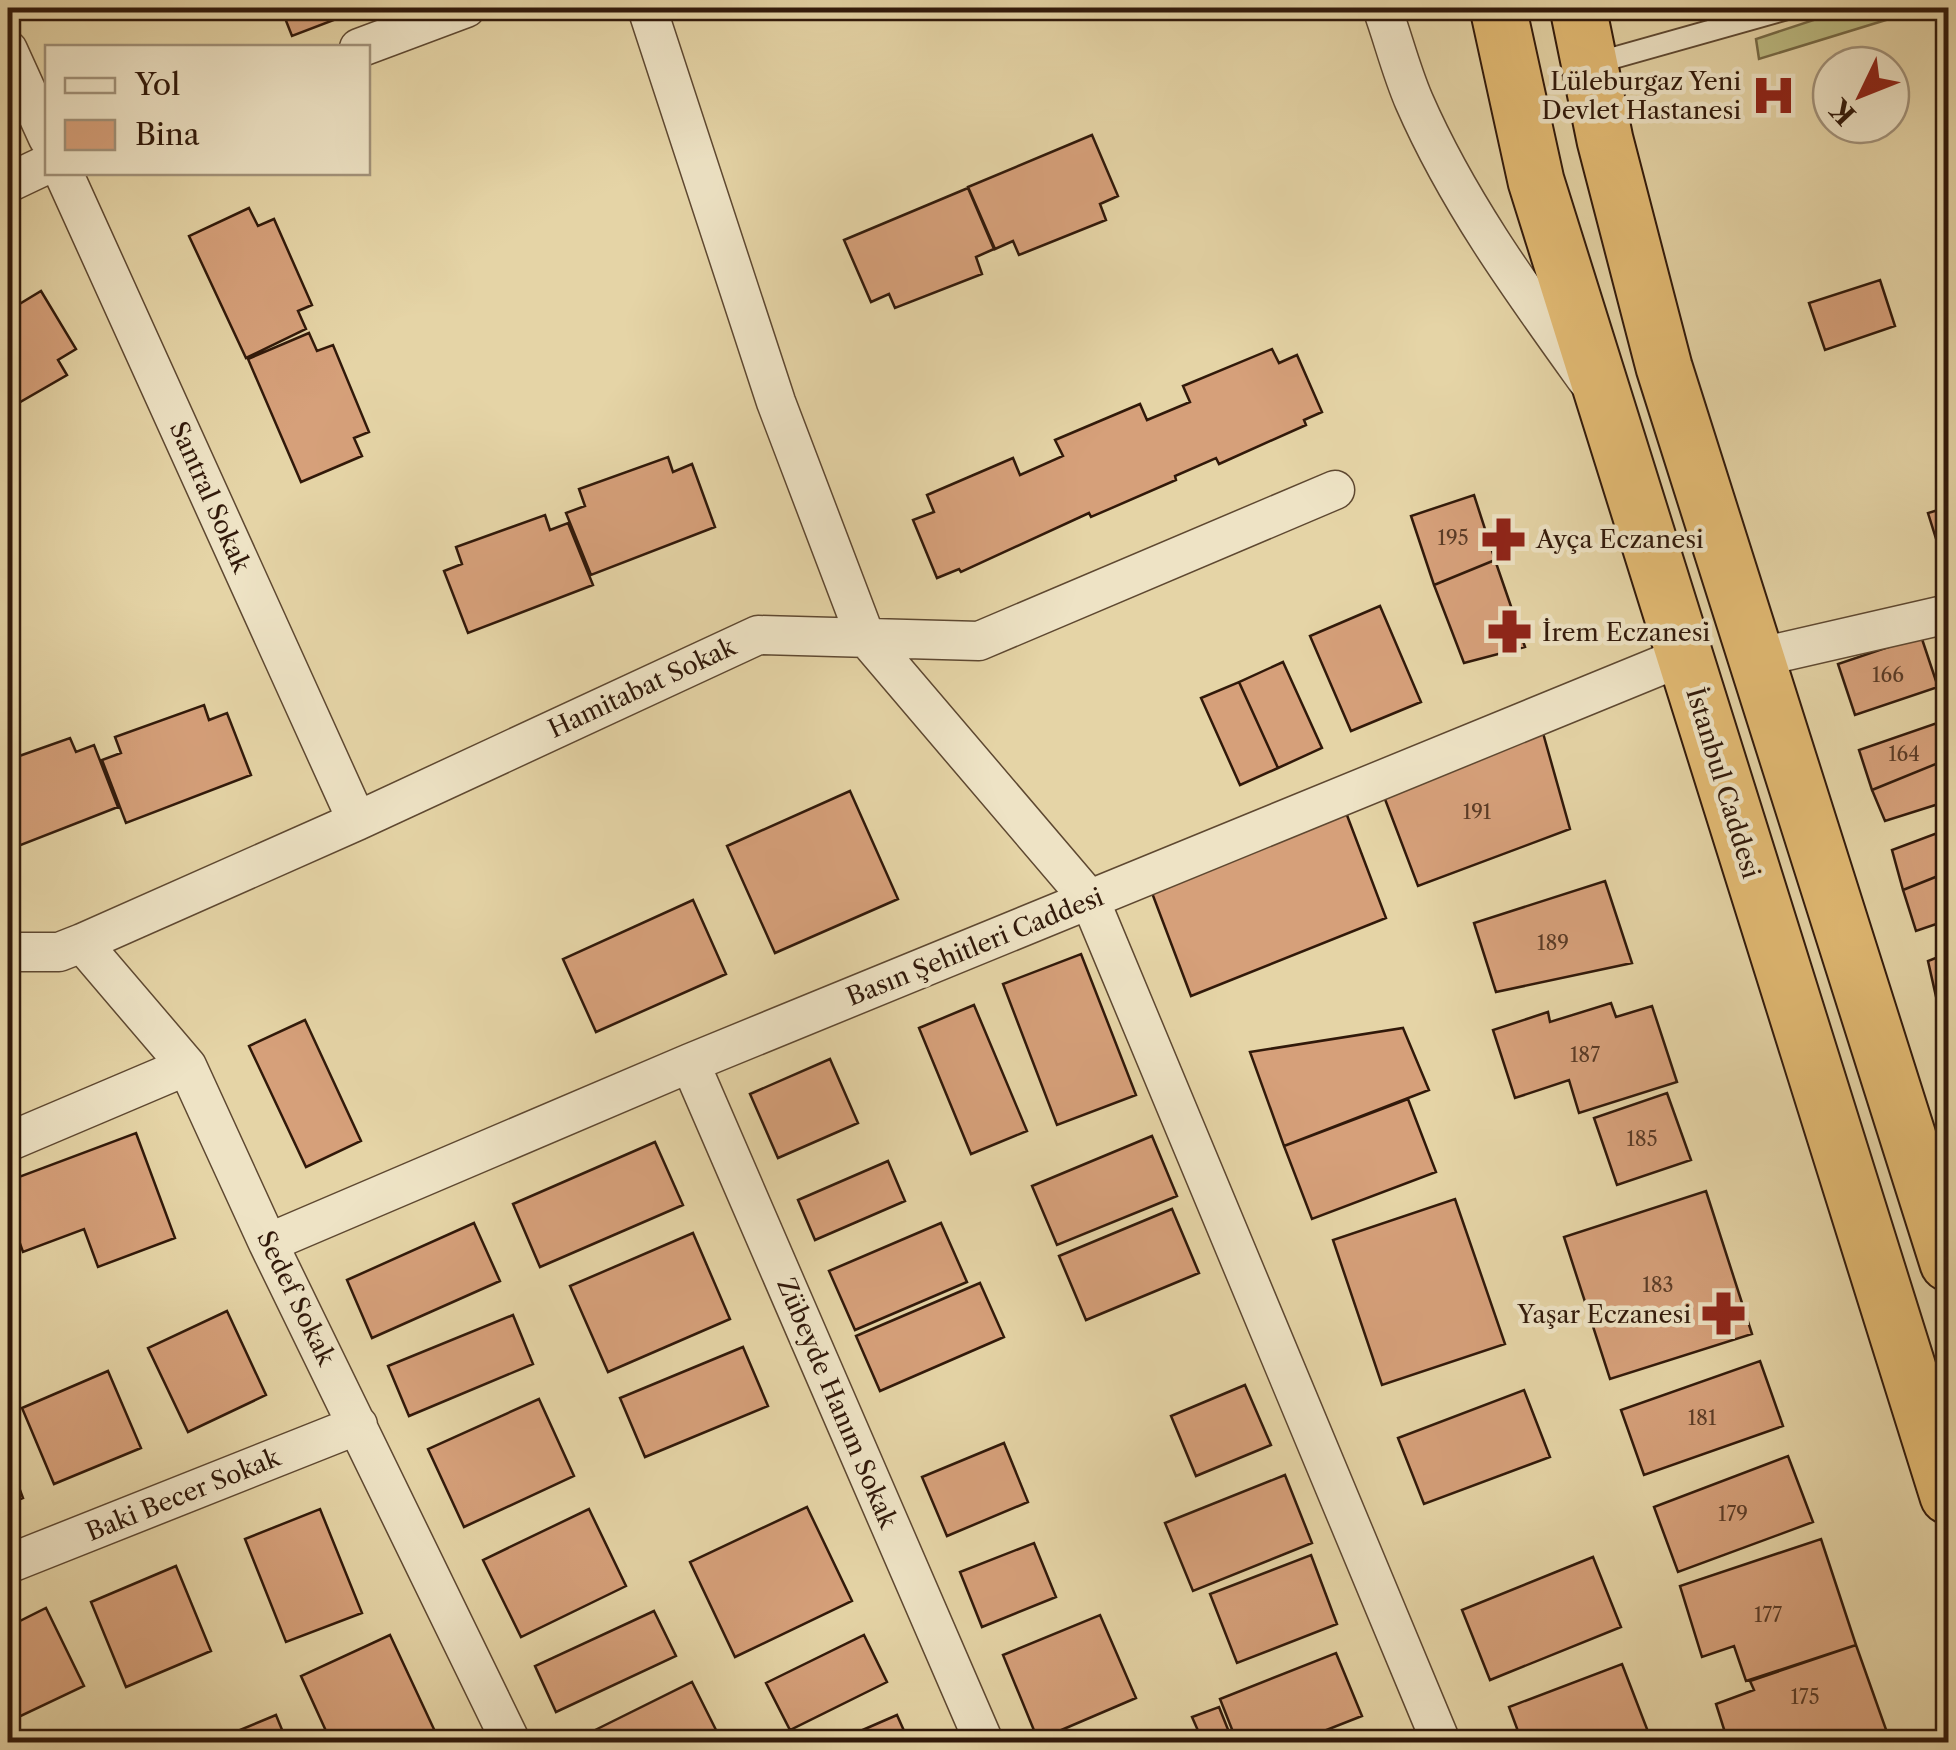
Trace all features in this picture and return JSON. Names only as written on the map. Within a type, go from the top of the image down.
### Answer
[{"type":"highway","name":"İstanbul Caddesi","points":[[1498,8],[1536,181],[1948,1496]]},
{"type":"highway","points":[[1578,8],[1606,140],[1664,368],[1948,1264]]},
{"type":"street","points":[[366,45],[466,8]]},
{"type":"street","points":[[646,8],[776,402],[866,636],[1090,900],[1440,1742]]},
{"type":"street","points":[[1382,8],[1414,101],[1460,190],[1506,268],[1608,409]]},
{"type":"street","points":[[8,50],[45,131]]},
{"type":"street","points":[[8,183],[45,165]]},
{"type":"street","name":"Santral Sokak","points":[[64,175],[357,820]]},
{"type":"street","name":"Hamitabat Sokak","points":[[82,943],[758,634],[979,641],[1334,490]]},
{"type":"street","points":[[1756,658],[1948,614]]},
{"type":"street","name":"Basın Şehitleri Caddesi","points":[[268,1243],[690,1064],[1684,656]]},
{"type":"street","points":[[8,952],[59,952],[82,943]]},
{"type":"street","name":"Sedef Sokak","points":[[82,943],[187,1066],[268,1243],[512,1742]]},
{"type":"street","name":"Zübeyde Hanım Sokak","points":[[690,1064],[984,1742]]},
{"type":"street","points":[[8,1142],[187,1066]]},
{"type":"street","name":"Baki Becer Sokak","points":[[8,1564],[358,1425]]},
{"type":"lane","points":[[1590,65],[1791,8]]},
{"type":"shaded area","points":[[1850,8],[1925,8],[1759,59],[1756,39]]},
{"type":"building","points":[[281,8],[365,8],[292,36]]},
{"type":"building","points":[[1092,135],[1118,196],[1100,204],[1106,220],[1019,255],[1013,241],[995,249],[968,187]]},
{"type":"building","points":[[968,188],[994,249],[976,257],[982,274],[895,308],[889,294],[871,302],[844,240]]},
{"type":"building","points":[[249,208],[258,226],[274,219],[312,305],[298,311],[306,329],[246,358],[189,236]]},
{"type":"building","points":[[1880,280],[1895,326],[1825,350],[1809,303]]},
{"type":"building","points":[[41,291],[76,349],[58,360],[67,375],[8,409],[8,311]]},
{"type":"building","points":[[309,333],[317,351],[333,345],[369,432],[354,438],[362,456],[301,482],[248,359]]},
{"type":"building","points":[[1272,349],[1279,363],[1297,355],[1322,412],[1304,420],[1306,425],[1219,464],[1216,458],[1091,517],[1089,513],[961,572],[959,569],[937,578],[913,520],[934,512],[927,495],[1013,458],[1020,475],[1063,456],[1055,440],[1140,404],[1147,420],[1190,402],[1183,386]]},
{"type":"building","points":[[668,457],[673,472],[692,464],[715,527],[591,575],[566,513],[585,506],[579,489]]},
{"type":"building","points":[[1474,495],[1495,560],[1434,585],[1411,516]]},
{"type":"building","points":[[1948,507],[1948,542],[1938,545],[1928,513]]},
{"type":"building","points":[[545,515],[550,530],[568,523],[593,585],[468,633],[444,571],[462,564],[456,547]]},
{"type":"building","points":[[1495,560],[1525,647],[1464,663],[1434,585]]},
{"type":"building","points":[[1380,606],[1421,702],[1351,731],[1310,636]]},
{"type":"building","points":[[1921,636],[1938,687],[1855,715],[1838,664]]},
{"type":"building","points":[[1283,662],[1322,748],[1278,768],[1239,682]]},
{"type":"building","points":[[1239,682],[1278,768],[1240,785],[1201,698]]},
{"type":"building","points":[[204,705],[209,720],[227,713],[251,775],[126,823],[102,760],[121,753],[115,737]]},
{"type":"building","points":[[1940,722],[1948,740],[1948,759],[1872,790],[1859,750]]},
{"type":"building","points":[[1543,733],[1570,829],[1418,886],[1383,794]]},
{"type":"building","points":[[70,738],[76,752],[94,745],[118,807],[8,850],[8,760]]},
{"type":"building","points":[[1948,759],[1948,801],[1885,821],[1872,790]]},
{"type":"building","points":[[850,791],[898,899],[775,953],[727,846]]},
{"type":"building","points":[[1345,810],[1386,918],[1191,996],[1149,885]]},
{"type":"building","points":[[1948,829],[1948,872],[1903,890],[1892,850]]},
{"type":"building","points":[[1948,872],[1948,920],[1916,931],[1903,890]]},
{"type":"building","points":[[1605,881],[1632,963],[1496,992],[1474,923]]},
{"type":"building","points":[[693,900],[726,974],[596,1032],[563,959]]},
{"type":"building","points":[[1948,953],[1948,997],[1937,1001],[1928,961]]},
{"type":"building","points":[[1081,954],[1136,1095],[1057,1125],[1003,984]]},
{"type":"building","points":[[1948,997],[1948,1034],[1937,1001]]},
{"type":"building","points":[[1611,1003],[1616,1017],[1652,1006],[1677,1082],[1579,1113],[1569,1080],[1515,1098],[1493,1030],[1548,1012],[1550,1022]]},
{"type":"building","points":[[974,1005],[1027,1131],[971,1154],[919,1028]]},
{"type":"building","points":[[305,1020],[361,1141],[306,1167],[249,1046]]},
{"type":"building","points":[[1403,1028],[1429,1090],[1284,1146],[1250,1052]]},
{"type":"building","points":[[830,1059],[858,1123],[778,1158],[750,1094]]},
{"type":"building","points":[[1667,1093],[1691,1160],[1617,1185],[1594,1118]]},
{"type":"building","points":[[1408,1099],[1436,1172],[1312,1219],[1284,1146]]},
{"type":"building","points":[[136,1133],[175,1238],[98,1267],[84,1229],[23,1252],[8,1210],[8,1181]]},
{"type":"building","points":[[1152,1136],[1177,1196],[1057,1245],[1032,1186]]},
{"type":"building","points":[[655,1142],[683,1205],[540,1267],[513,1204]]},
{"type":"building","points":[[888,1161],[905,1201],[815,1240],[798,1200]]},
{"type":"building","points":[[1706,1191],[1752,1334],[1610,1379],[1564,1237]]},
{"type":"building","points":[[1455,1199],[1505,1344],[1382,1385],[1333,1240]]},
{"type":"building","points":[[1172,1209],[1199,1273],[1086,1320],[1059,1256]]},
{"type":"building","points":[[474,1223],[500,1281],[372,1338],[347,1280]]},
{"type":"building","points":[[941,1223],[967,1282],[855,1330],[829,1271]]},
{"type":"building","points":[[693,1233],[730,1319],[608,1372],[570,1286]]},
{"type":"building","points":[[980,1283],[1004,1337],[880,1391],[856,1336]]},
{"type":"building","points":[[227,1311],[266,1395],[188,1432],[148,1348]]},
{"type":"building","points":[[513,1315],[533,1364],[409,1416],[388,1366]]},
{"type":"building","points":[[743,1347],[768,1406],[645,1457],[620,1398]]},
{"type":"building","points":[[1760,1361],[1783,1426],[1644,1475],[1621,1410]]},
{"type":"building","points":[[108,1371],[141,1448],[54,1484],[22,1408]]},
{"type":"building","points":[[1245,1385],[1271,1445],[1196,1476],[1171,1416]]},
{"type":"building","points":[[1524,1390],[1550,1457],[1424,1504],[1398,1438]]},
{"type":"building","points":[[539,1399],[574,1476],[464,1527],[428,1449]]},
{"type":"building","points":[[1004,1443],[1028,1502],[947,1536],[922,1477]]},
{"type":"building","points":[[1788,1456],[1813,1522],[1678,1572],[1654,1507]]},
{"type":"building","points":[[8,1458],[23,1498],[8,1504]]},
{"type":"building","points":[[1285,1475],[1312,1543],[1193,1591],[1165,1523]]},
{"type":"building","points":[[807,1507],[852,1601],[735,1657],[690,1562]]},
{"type":"building","points":[[320,1509],[362,1613],[286,1642],[245,1539]]},
{"type":"building","points":[[589,1509],[626,1586],[521,1637],[483,1560]]},
{"type":"building","points":[[1821,1539],[1856,1645],[1746,1681],[1734,1646],[1702,1657],[1680,1586]]},
{"type":"building","points":[[1034,1543],[1056,1597],[982,1627],[960,1572]]},
{"type":"building","points":[[1311,1555],[1337,1624],[1237,1663],[1210,1594]]},
{"type":"building","points":[[1593,1557],[1621,1627],[1490,1680],[1462,1610]]},
{"type":"building","points":[[176,1566],[211,1651],[126,1687],[91,1602]]},
{"type":"building","points":[[46,1608],[84,1686],[8,1722],[8,1627]]},
{"type":"building","points":[[654,1611],[676,1656],[556,1712],[535,1666]]},
{"type":"building","points":[[1100,1615],[1136,1698],[1038,1740],[1003,1655]]},
{"type":"building","points":[[390,1635],[439,1740],[331,1742],[301,1676]]},
{"type":"building","points":[[864,1635],[887,1682],[790,1730],[766,1683]]},
{"type":"building","points":[[1856,1645],[1889,1738],[1863,1742],[1728,1742],[1716,1704],[1754,1690],[1750,1681]]},
{"type":"building","points":[[1336,1653],[1362,1716],[1296,1742],[1237,1742],[1220,1699]]},
{"type":"building","points":[[1622,1664],[1652,1742],[1522,1742],[1509,1707]]},
{"type":"building","points":[[692,1682],[722,1742],[571,1742]]},
{"type":"building","points":[[1219,1707],[1233,1742],[1203,1742],[1192,1717]]},
{"type":"building","points":[[276,1715],[287,1742],[211,1742]]},
{"type":"building","points":[[897,1715],[909,1742],[835,1742]]},
{"type":"place","name":"Lüleburgaz Yeni Devlet Hastanesi","points":[[1774,95]]},
{"type":"place","name":"Ayça Eczanesi","points":[[1503,539]]},
{"type":"place","name":"İrem Eczanesi","points":[[1509,632]]},
{"type":"place","name":"Yaşar Eczanesi","points":[[1724,1314]]}]
